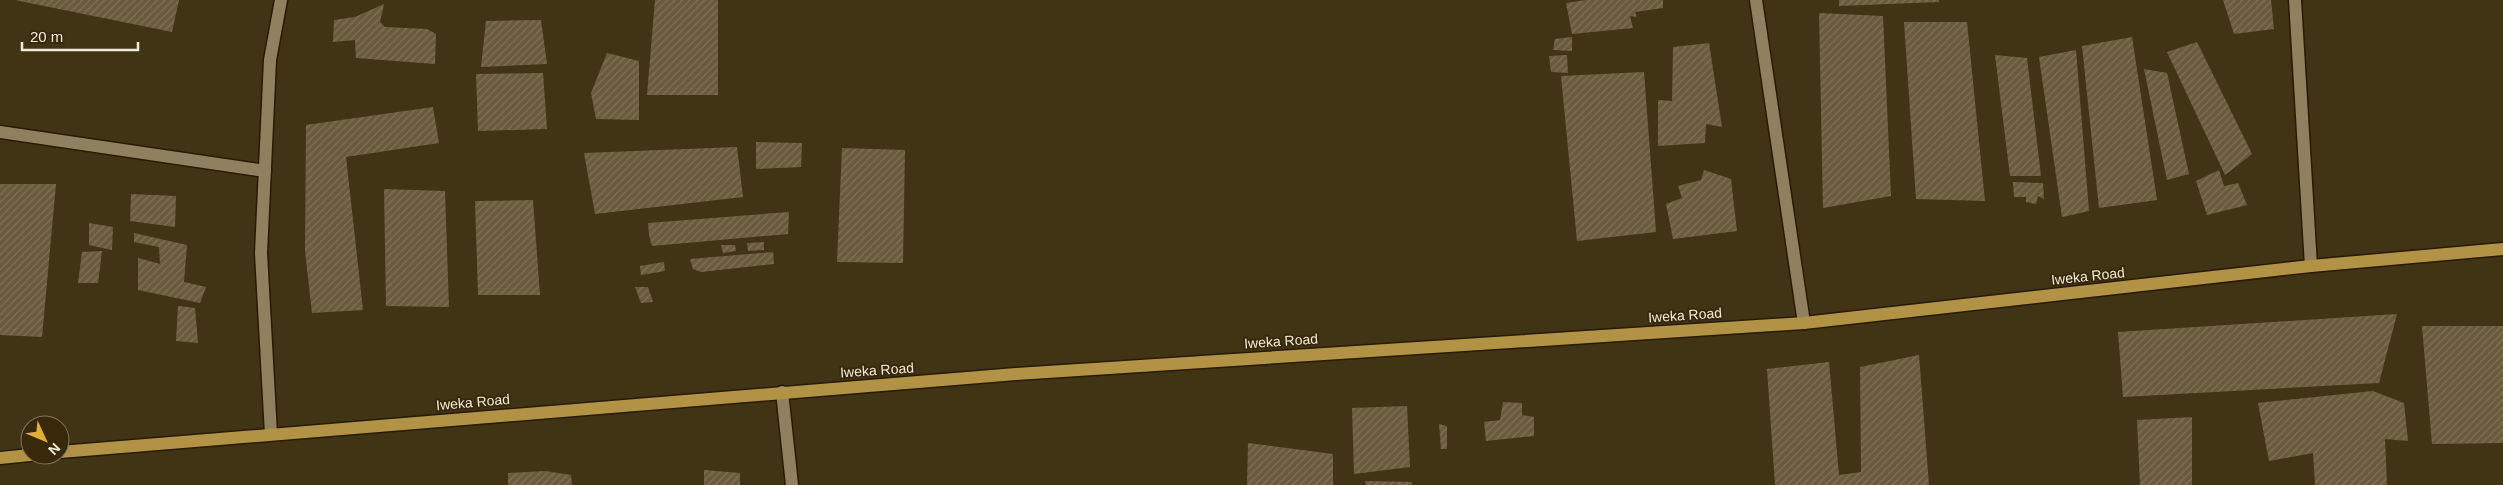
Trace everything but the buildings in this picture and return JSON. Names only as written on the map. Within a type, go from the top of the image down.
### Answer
[{"type":"main road","name":"Iweka Road","points":[[70,451],[1016,374],[1804,322],[2311,266],[2503,249]]},
{"type":"main road","points":[[0,458],[20,456]]},
{"type":"street","points":[[271,434],[261,253],[270,60],[281,0]]},
{"type":"street","points":[[1756,0],[1804,322]]},
{"type":"street","points":[[2296,0],[2311,266]]},
{"type":"street","points":[[0,132],[265,171]]},
{"type":"street","points":[[782,392],[792,485]]}]
